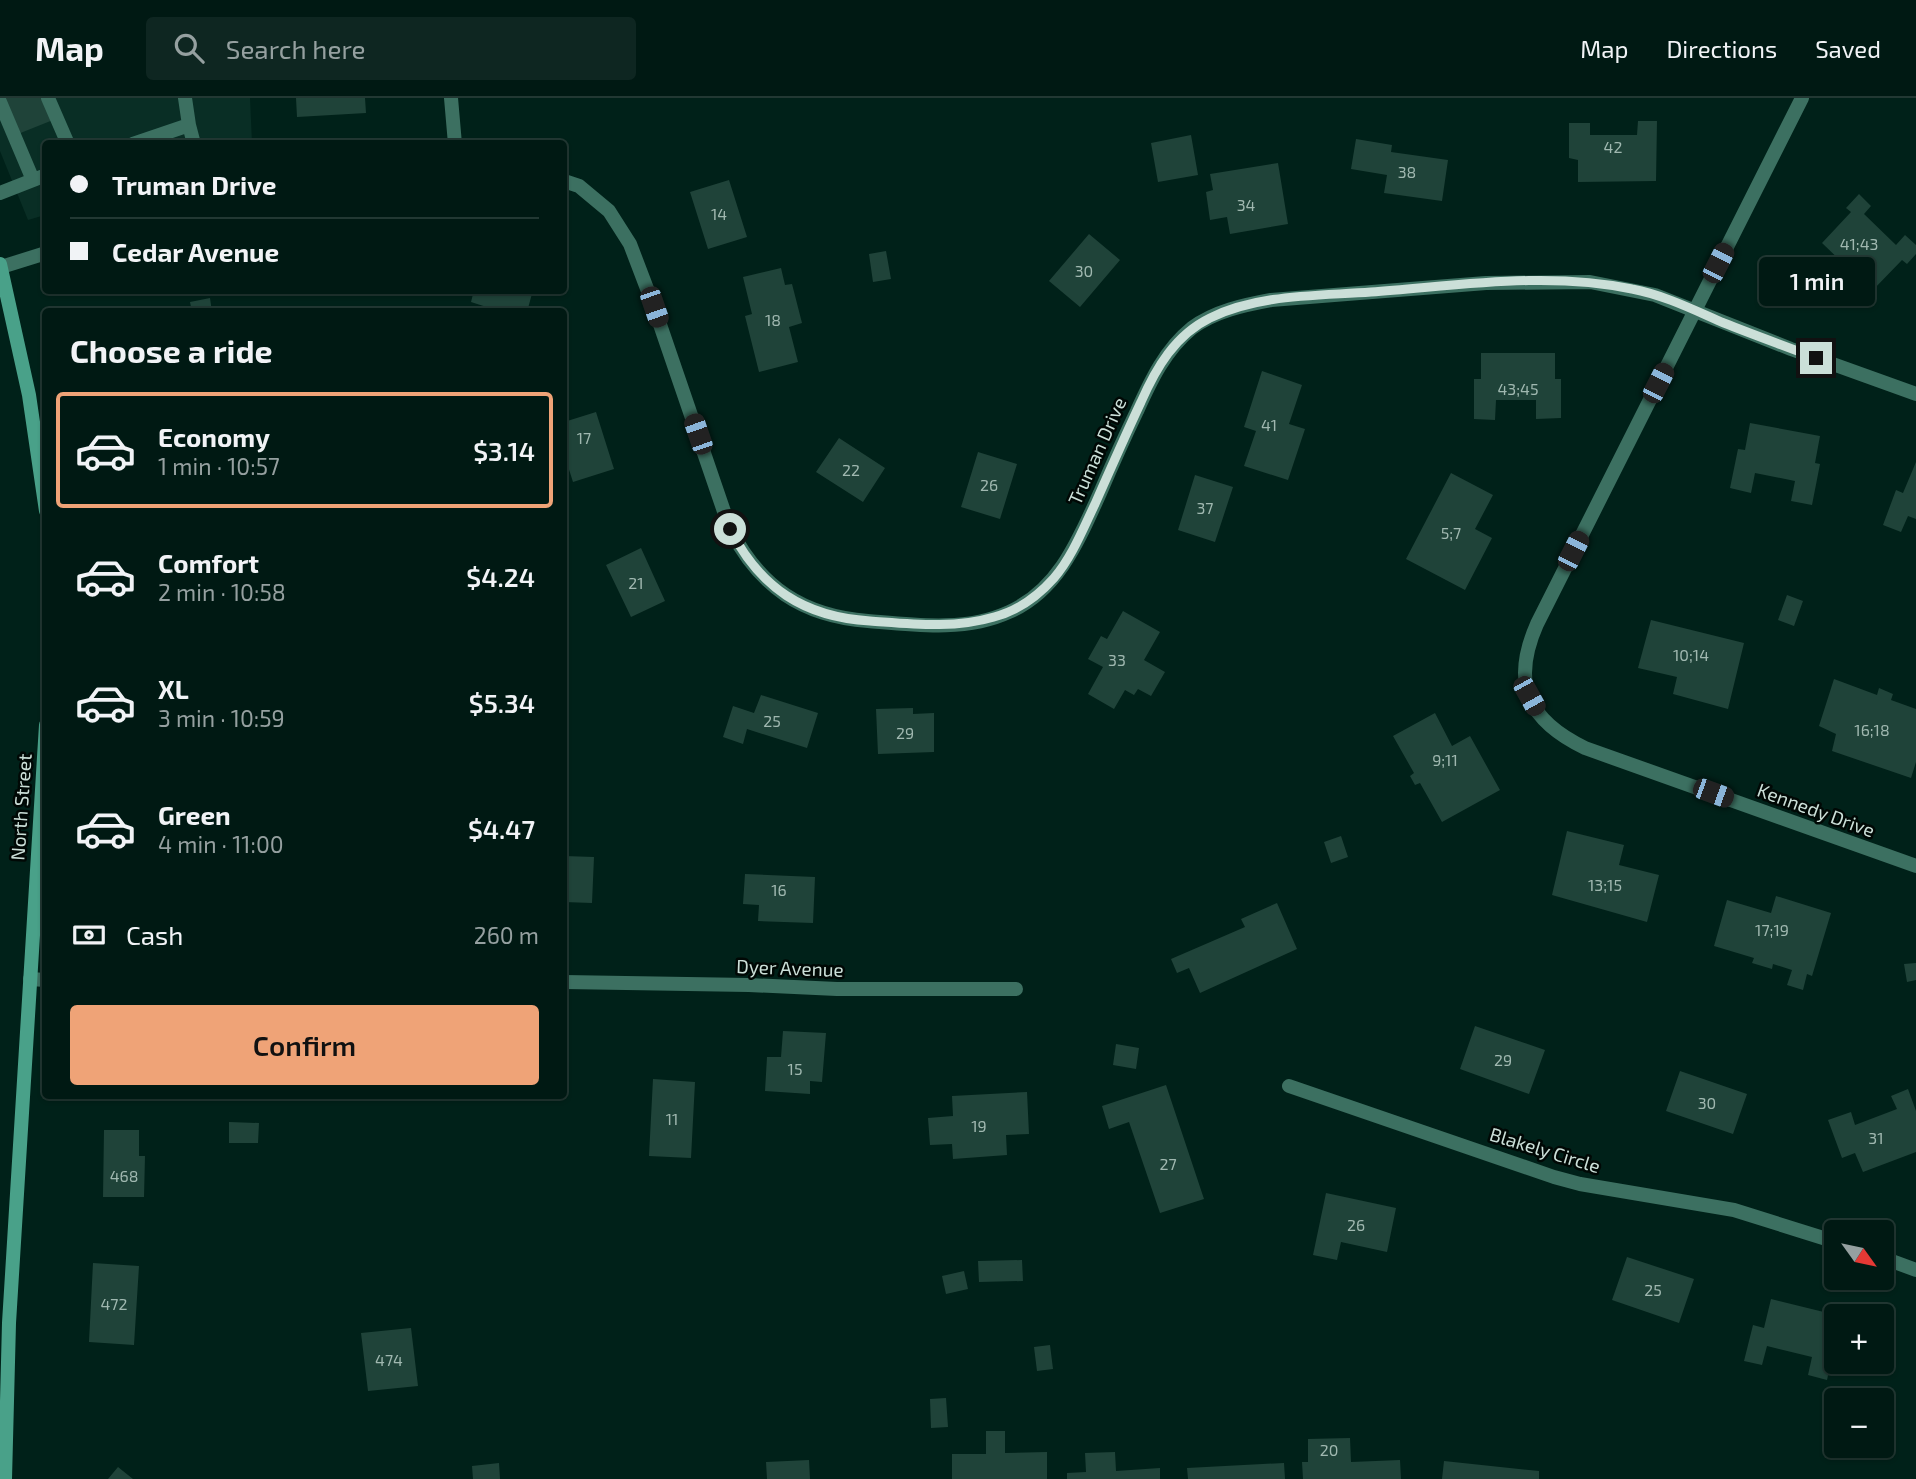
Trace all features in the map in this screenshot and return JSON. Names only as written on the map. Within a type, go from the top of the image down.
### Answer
[{"type":"main road","points":[[1,266],[31,405],[42,483]]},
{"type":"main road","name":"North Street","points":[[5,1479],[9,1335],[42,788]]},
{"type":"street","points":[[48,98],[66,140]]},
{"type":"street","points":[[185,98],[193,140]]},
{"type":"street","points":[[451,98],[455,140]]},
{"type":"street","points":[[1695,310],[1802,98]]},
{"type":"street","points":[[0,102],[39,177],[0,193]]},
{"type":"street","points":[[145,140],[189,125]]},
{"type":"street","name":"Truman Drive","points":[[567,182],[579,186],[609,211],[630,244],[730,529],[749,562],[761,576],[790,598],[827,613],[865,621],[962,624],[1010,612],[1040,592],[1053,579],[1074,546],[1146,390],[1166,355],[1194,327],[1229,310],[1271,300],[1486,283],[1590,282],[1636,289],[1916,394]]},
{"type":"street","points":[[1,266],[42,254]]},
{"type":"street","name":"Kennedy Drive","points":[[1695,310],[1536,624],[1524,660],[1524,678],[1529,696],[1539,714],[1551,727],[1585,748],[1916,866]]},
{"type":"street","points":[[30,979],[42,980]]},
{"type":"street","name":"Dyer Avenue","points":[[567,982],[846,990],[1016,989]]},
{"type":"street","name":"Blakely Circle","points":[[1289,1086],[1555,1177],[1580,1184],[1734,1210],[1824,1237]]},
{"type":"street","points":[[1894,1262],[1916,1270]]},
{"type":"shaded area","points":[[0,98],[250,98],[252,140],[42,140],[42,216],[28,220],[0,151]]},
{"type":"building","points":[[2,98],[44,98],[53,120],[18,134]]},
{"type":"building","points":[[296,98],[365,98],[366,113],[297,117]]},
{"type":"building","points":[[1638,121],[1657,121],[1656,181],[1578,182],[1578,160],[1569,158],[1569,123],[1590,123],[1590,135],[1637,135]]},
{"type":"building","points":[[1191,135],[1198,175],[1158,182],[1151,143]]},
{"type":"building","points":[[1356,139],[1392,145],[1391,152],[1448,160],[1442,201],[1384,193],[1387,175],[1351,169]]},
{"type":"building","points":[[1278,163],[1288,224],[1230,234],[1227,217],[1210,220],[1206,192],[1213,190],[1210,174]]},
{"type":"building","points":[[729,180],[747,237],[708,249],[690,192]]},
{"type":"building","points":[[1859,194],[1871,206],[1864,214],[1896,245],[1905,235],[1916,245],[1916,254],[1907,264],[1902,260],[1872,291],[1822,243],[1851,212],[1846,208]]},
{"type":"building","points":[[1089,234],[1120,260],[1080,307],[1049,281]]},
{"type":"building","points":[[886,251],[891,279],[873,282],[869,254]]},
{"type":"building","points":[[781,268],[785,285],[792,284],[802,323],[789,327],[798,362],[759,372],[745,316],[752,314],[743,277]]},
{"type":"building","points":[[473,294],[532,294],[528,308],[490,308],[471,302]]},
{"type":"building","points":[[210,298],[211,308],[191,308],[190,302]]},
{"type":"building","points":[[1481,353],[1555,353],[1555,379],[1561,379],[1561,418],[1536,419],[1536,400],[1496,400],[1495,420],[1474,419],[1474,379],[1481,379]]},
{"type":"building","points":[[1262,371],[1302,385],[1289,424],[1305,429],[1288,480],[1244,466],[1256,431],[1244,427]]},
{"type":"building","points":[[596,412],[614,469],[573,482],[567,463],[567,421]]},
{"type":"building","points":[[1750,423],[1820,436],[1815,463],[1820,464],[1812,505],[1791,501],[1795,481],[1755,473],[1751,493],[1730,488],[1738,449],[1745,450]]},
{"type":"building","points":[[839,438],[885,468],[863,502],[816,472]]},
{"type":"building","points":[[978,452],[1017,464],[1000,519],[961,507]]},
{"type":"building","points":[[1916,462],[1916,519],[1908,516],[1901,532],[1883,525],[1896,490],[1903,493]]},
{"type":"building","points":[[1451,473],[1493,495],[1475,529],[1492,538],[1465,590],[1406,559]]},
{"type":"building","points":[[1195,475],[1233,487],[1215,542],[1178,530]]},
{"type":"building","points":[[641,548],[665,601],[631,617],[606,565]]},
{"type":"building","points":[[1787,595],[1803,601],[1794,626],[1778,620]]},
{"type":"building","points":[[1123,611],[1160,632],[1144,660],[1165,672],[1151,696],[1138,689],[1134,695],[1125,690],[1114,709],[1088,694],[1103,667],[1088,659],[1101,636],[1107,639]]},
{"type":"building","points":[[1651,620],[1744,643],[1728,709],[1673,694],[1677,677],[1638,668]]},
{"type":"building","points":[[1834,679],[1877,695],[1879,688],[1893,694],[1891,700],[1916,709],[1916,762],[1911,778],[1832,751],[1836,734],[1819,726]]},
{"type":"building","points":[[761,695],[818,713],[807,748],[747,729],[743,744],[723,737],[733,706],[754,713]]},
{"type":"building","points":[[913,708],[913,714],[934,713],[934,752],[878,754],[876,709]]},
{"type":"building","points":[[1435,713],[1452,746],[1470,736],[1500,790],[1442,822],[1420,783],[1415,785],[1410,776],[1414,773],[1393,736]]},
{"type":"building","points":[[1567,831],[1624,845],[1619,865],[1659,875],[1647,922],[1552,895]]},
{"type":"building","points":[[1341,836],[1348,857],[1331,863],[1324,842]]},
{"type":"building","points":[[567,856],[594,857],[592,903],[567,902]]},
{"type":"building","points":[[745,874],[815,877],[813,923],[758,921],[759,905],[743,904]]},
{"type":"building","points":[[1776,896],[1831,913],[1812,976],[1807,974],[1803,990],[1787,985],[1792,970],[1773,964],[1772,969],[1752,963],[1754,958],[1714,946],[1727,900],[1771,913]]},
{"type":"building","points":[[1277,903],[1297,949],[1200,993],[1189,968],[1177,973],[1171,959],[1245,927],[1241,919]]},
{"type":"building","points":[[1916,963],[1916,980],[1907,982],[1904,964]]},
{"type":"building","points":[[1475,1026],[1545,1050],[1529,1094],[1460,1069]]},
{"type":"building","points":[[783,1031],[826,1033],[822,1082],[810,1081],[810,1094],[765,1091],[767,1057],[781,1057]]},
{"type":"building","points":[[1116,1044],[1139,1048],[1136,1069],[1113,1065]]},
{"type":"building","points":[[1680,1071],[1747,1094],[1733,1134],[1666,1111]]},
{"type":"building","points":[[653,1079],[695,1082],[691,1158],[649,1156]]},
{"type":"building","points":[[1166,1085],[1204,1199],[1160,1213],[1129,1122],[1109,1129],[1102,1106]]},
{"type":"building","points":[[1908,1089],[1916,1111],[1916,1152],[1863,1172],[1855,1153],[1842,1158],[1828,1120],[1851,1112],[1855,1125],[1897,1109],[1891,1096]]},
{"type":"building","points":[[1027,1092],[1029,1134],[1006,1135],[1007,1155],[953,1159],[952,1144],[930,1145],[928,1118],[953,1116],[952,1096]]},
{"type":"building","points":[[229,1122],[259,1123],[258,1143],[229,1143]]},
{"type":"building","points":[[104,1130],[139,1130],[139,1156],[145,1156],[144,1197],[103,1197]]},
{"type":"building","points":[[1326,1193],[1396,1208],[1387,1252],[1341,1242],[1337,1260],[1313,1255]]},
{"type":"building","points":[[1627,1257],[1694,1279],[1679,1323],[1612,1300]]},
{"type":"building","points":[[1022,1260],[1023,1281],[979,1282],[978,1261]]},
{"type":"building","points":[[93,1263],[139,1266],[134,1345],[89,1342]]},
{"type":"building","points":[[964,1271],[968,1289],[946,1294],[942,1276]]},
{"type":"building","points":[[1771,1299],[1824,1312],[1824,1374],[1828,1374],[1827,1380],[1808,1375],[1812,1357],[1767,1346],[1762,1365],[1744,1361],[1753,1325],[1764,1328]]},
{"type":"building","points":[[411,1328],[418,1386],[368,1391],[361,1333]]},
{"type":"building","points":[[1050,1345],[1053,1369],[1037,1371],[1034,1347]]},
{"type":"building","points":[[946,1398],[948,1427],[931,1428],[930,1399]]},
{"type":"building","points":[[986,1431],[1005,1431],[1005,1453],[1047,1452],[1047,1479],[952,1479],[952,1454],[986,1454]]},
{"type":"building","points":[[1350,1438],[1351,1462],[1400,1460],[1401,1479],[1303,1479],[1302,1462],[1308,1462],[1308,1439]]},
{"type":"building","points":[[1115,1452],[1116,1471],[1160,1468],[1160,1479],[1067,1479],[1067,1473],[1086,1472],[1085,1453]]},
{"type":"building","points":[[809,1460],[810,1479],[767,1479],[766,1462]]},
{"type":"building","points":[[1444,1461],[1539,1471],[1539,1479],[1442,1479]]},
{"type":"building","points":[[499,1463],[500,1479],[473,1479],[472,1466]]},
{"type":"building","points":[[1284,1463],[1285,1479],[1188,1479],[1187,1468]]},
{"type":"building","points":[[118,1467],[133,1479],[108,1479]]},
{"type":"route","points":[[730,529],[749,562],[761,576],[790,598],[827,613],[865,621],[952,625],[993,618],[1010,612],[1040,592],[1064,564],[1146,390],[1166,355],[1194,327],[1210,317],[1271,300],[1486,283],[1590,282],[1636,289],[1655,295],[1816,358]]}]
